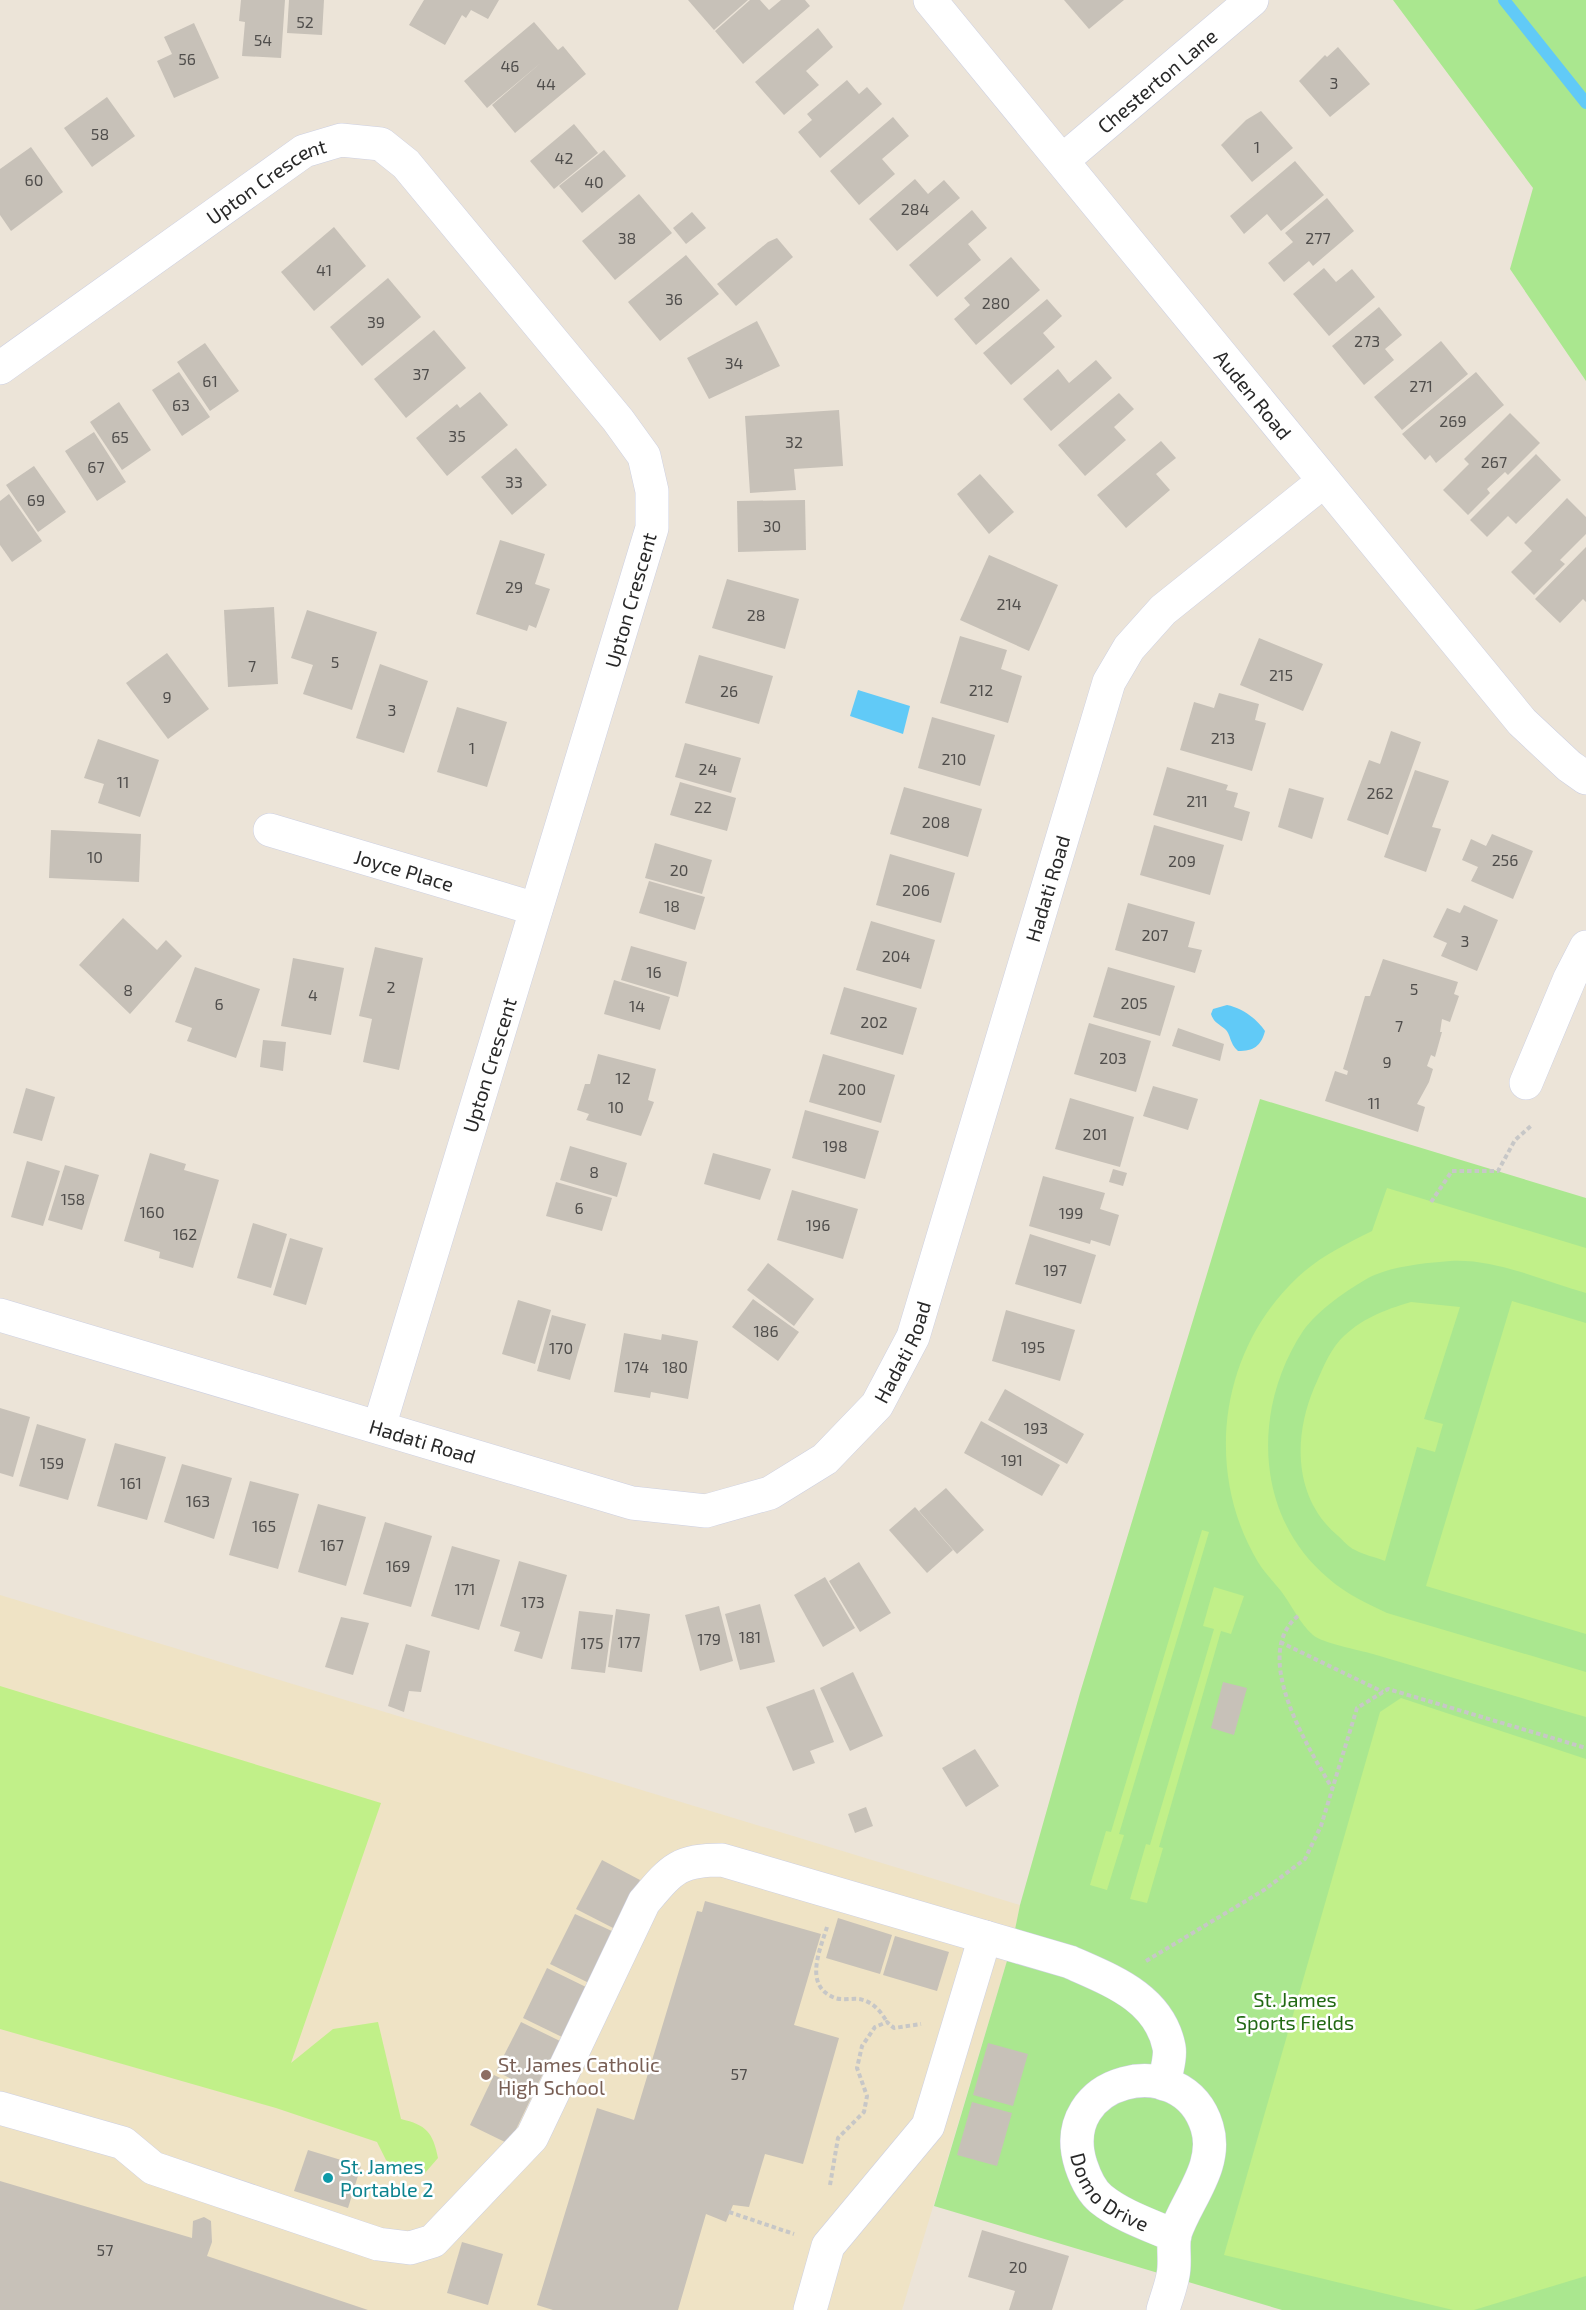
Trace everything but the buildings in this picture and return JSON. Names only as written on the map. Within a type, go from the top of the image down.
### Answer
[{"type":"street","name":"Auden Road","points":[[930,0],[1522,722],[1569,766],[1586,778]]},
{"type":"street","name":"Chesterton Lane","points":[[1063,160],[1252,0]]},
{"type":"street","name":"Upton Crescent","points":[[0,368],[304,151],[341,140],[381,144],[406,164],[618,420],[644,456],[652,491],[652,528],[379,1427]]},
{"type":"street","name":"Hadati Road","points":[[0,1315],[632,1503],[706,1511],[770,1493],[825,1459],[877,1405],[913,1337],[1109,682],[1129,648],[1163,610],[1324,482]]},
{"type":"street","name":"Joyce Place","points":[[270,830],[536,909]]},
{"type":"street","points":[[1526,1083],[1570,978],[1586,947]]},
{"type":"street","points":[[0,2108],[123,2143],[153,2168],[378,2244],[410,2248],[433,2241],[532,2137],[644,1902],[669,1872],[693,1860],[722,1860],[1070,1962],[1130,1990],[1148,2007],[1160,2025],[1170,2048],[1164,2084]]},
{"type":"street","points":[[810,2310],[828,2246],[928,2126],[985,1937]]},
{"type":"street","name":"Domo Drive","points":[[1163,2310],[1173,2276],[1174,2236],[1206,2168],[1209,2149],[1208,2128],[1199,2111],[1187,2098],[1164,2084],[1138,2080],[1103,2092],[1088,2106],[1080,2120],[1077,2152],[1088,2184],[1099,2198],[1128,2215],[1174,2236]]},
{"type":"path","points":[[1431,1202],[1452,1171],[1498,1171],[1515,1140],[1531,1126]]},
{"type":"path","points":[[1298,1616],[1290,1622],[1280,1642],[1279,1662],[1300,1734],[1332,1788]]},
{"type":"path","points":[[1280,1642],[1383,1692]]},
{"type":"path","points":[[1111,1981],[1264,1890],[1305,1859],[1321,1826],[1357,1708],[1388,1689],[1586,1748]]},
{"type":"path","points":[[838,1894],[816,1965],[815,1979],[824,1991],[836,1998],[863,2000],[880,2010],[887,2022],[894,2028],[905,2028],[962,2014]]},
{"type":"path","points":[[852,2216],[833,2198],[829,2181],[832,2164],[838,2138],[864,2112],[867,2096],[857,2068],[862,2046],[875,2027],[887,2022]]},
{"type":"path","points":[[729,2212],[828,2246]]},
{"type":"shaded area","name":"St. James Catholic High School","points":[[0,1595],[1020,1905],[1012,1944],[902,2310],[0,2310]]},
{"type":"green space","points":[[1393,0],[1586,0],[1586,381],[1510,269],[1533,188]]},
{"type":"green space","name":"St. James Sports Fields","points":[[1260,1099],[1586,1198],[1586,2310],[1282,2310],[934,2206],[1012,1944],[1020,1905],[1080,1693]]},
{"type":"green space","points":[[1387,1188],[1586,1248],[1586,1293],[1519,1271],[1467,1261],[1409,1266],[1379,1273],[1361,1282],[1309,1323],[1286,1361],[1275,1393],[1269,1427],[1269,1460],[1274,1493],[1286,1524],[1304,1553],[1335,1584],[1387,1613],[1586,1672],[1586,1717],[1318,1638],[1304,1625],[1281,1591],[1260,1566],[1241,1526],[1230,1489],[1226,1450],[1228,1412],[1237,1374],[1252,1339],[1272,1305],[1299,1276],[1325,1256],[1372,1231]]},
{"type":"green space","points":[[1512,1301],[1586,1323],[1586,1634],[1426,1586]]},
{"type":"green space","points":[[1411,1302],[1460,1307],[1424,1419],[1443,1424],[1435,1452],[1417,1447],[1385,1561],[1350,1547],[1323,1520],[1312,1503],[1305,1485],[1302,1466],[1303,1427],[1314,1388],[1328,1357],[1340,1340],[1356,1326],[1373,1316]]},
{"type":"green space","points":[[1202,1530],[1209,1532],[1119,1834],[1124,1835],[1107,1890],[1090,1885],[1106,1831],[1111,1832]]},
{"type":"green space","points":[[1214,1587],[1244,1596],[1231,1634],[1221,1631],[1159,1847],[1163,1848],[1147,1903],[1130,1899],[1146,1844],[1150,1845],[1214,1629],[1203,1626]]},
{"type":"green space","points":[[0,1686],[381,1803],[291,2063],[333,2029],[378,2022],[401,2119],[422,2127],[434,2142],[438,2158],[425,2173],[405,2176],[386,2160],[377,2142],[276,2108],[0,2029]]},
{"type":"green space","points":[[1401,1698],[1586,1759],[1586,2276],[1474,2310],[1453,2310],[1224,2255],[1380,1712]]},
{"type":"water","points":[[858,690],[910,706],[903,734],[850,716]]},
{"type":"water","points":[[1227,1005],[1248,1014],[1265,1031],[1256,1047],[1238,1051],[1227,1031],[1213,1019],[1211,1014],[1213,1009]]},
{"type":"waterway","points":[[1504,0],[1586,103]]},
{"type":"place","name":"St. James Catholic High School","points":[[486,2075]]},
{"type":"place","name":"St. James Portable 2","points":[[328,2178]]}]
